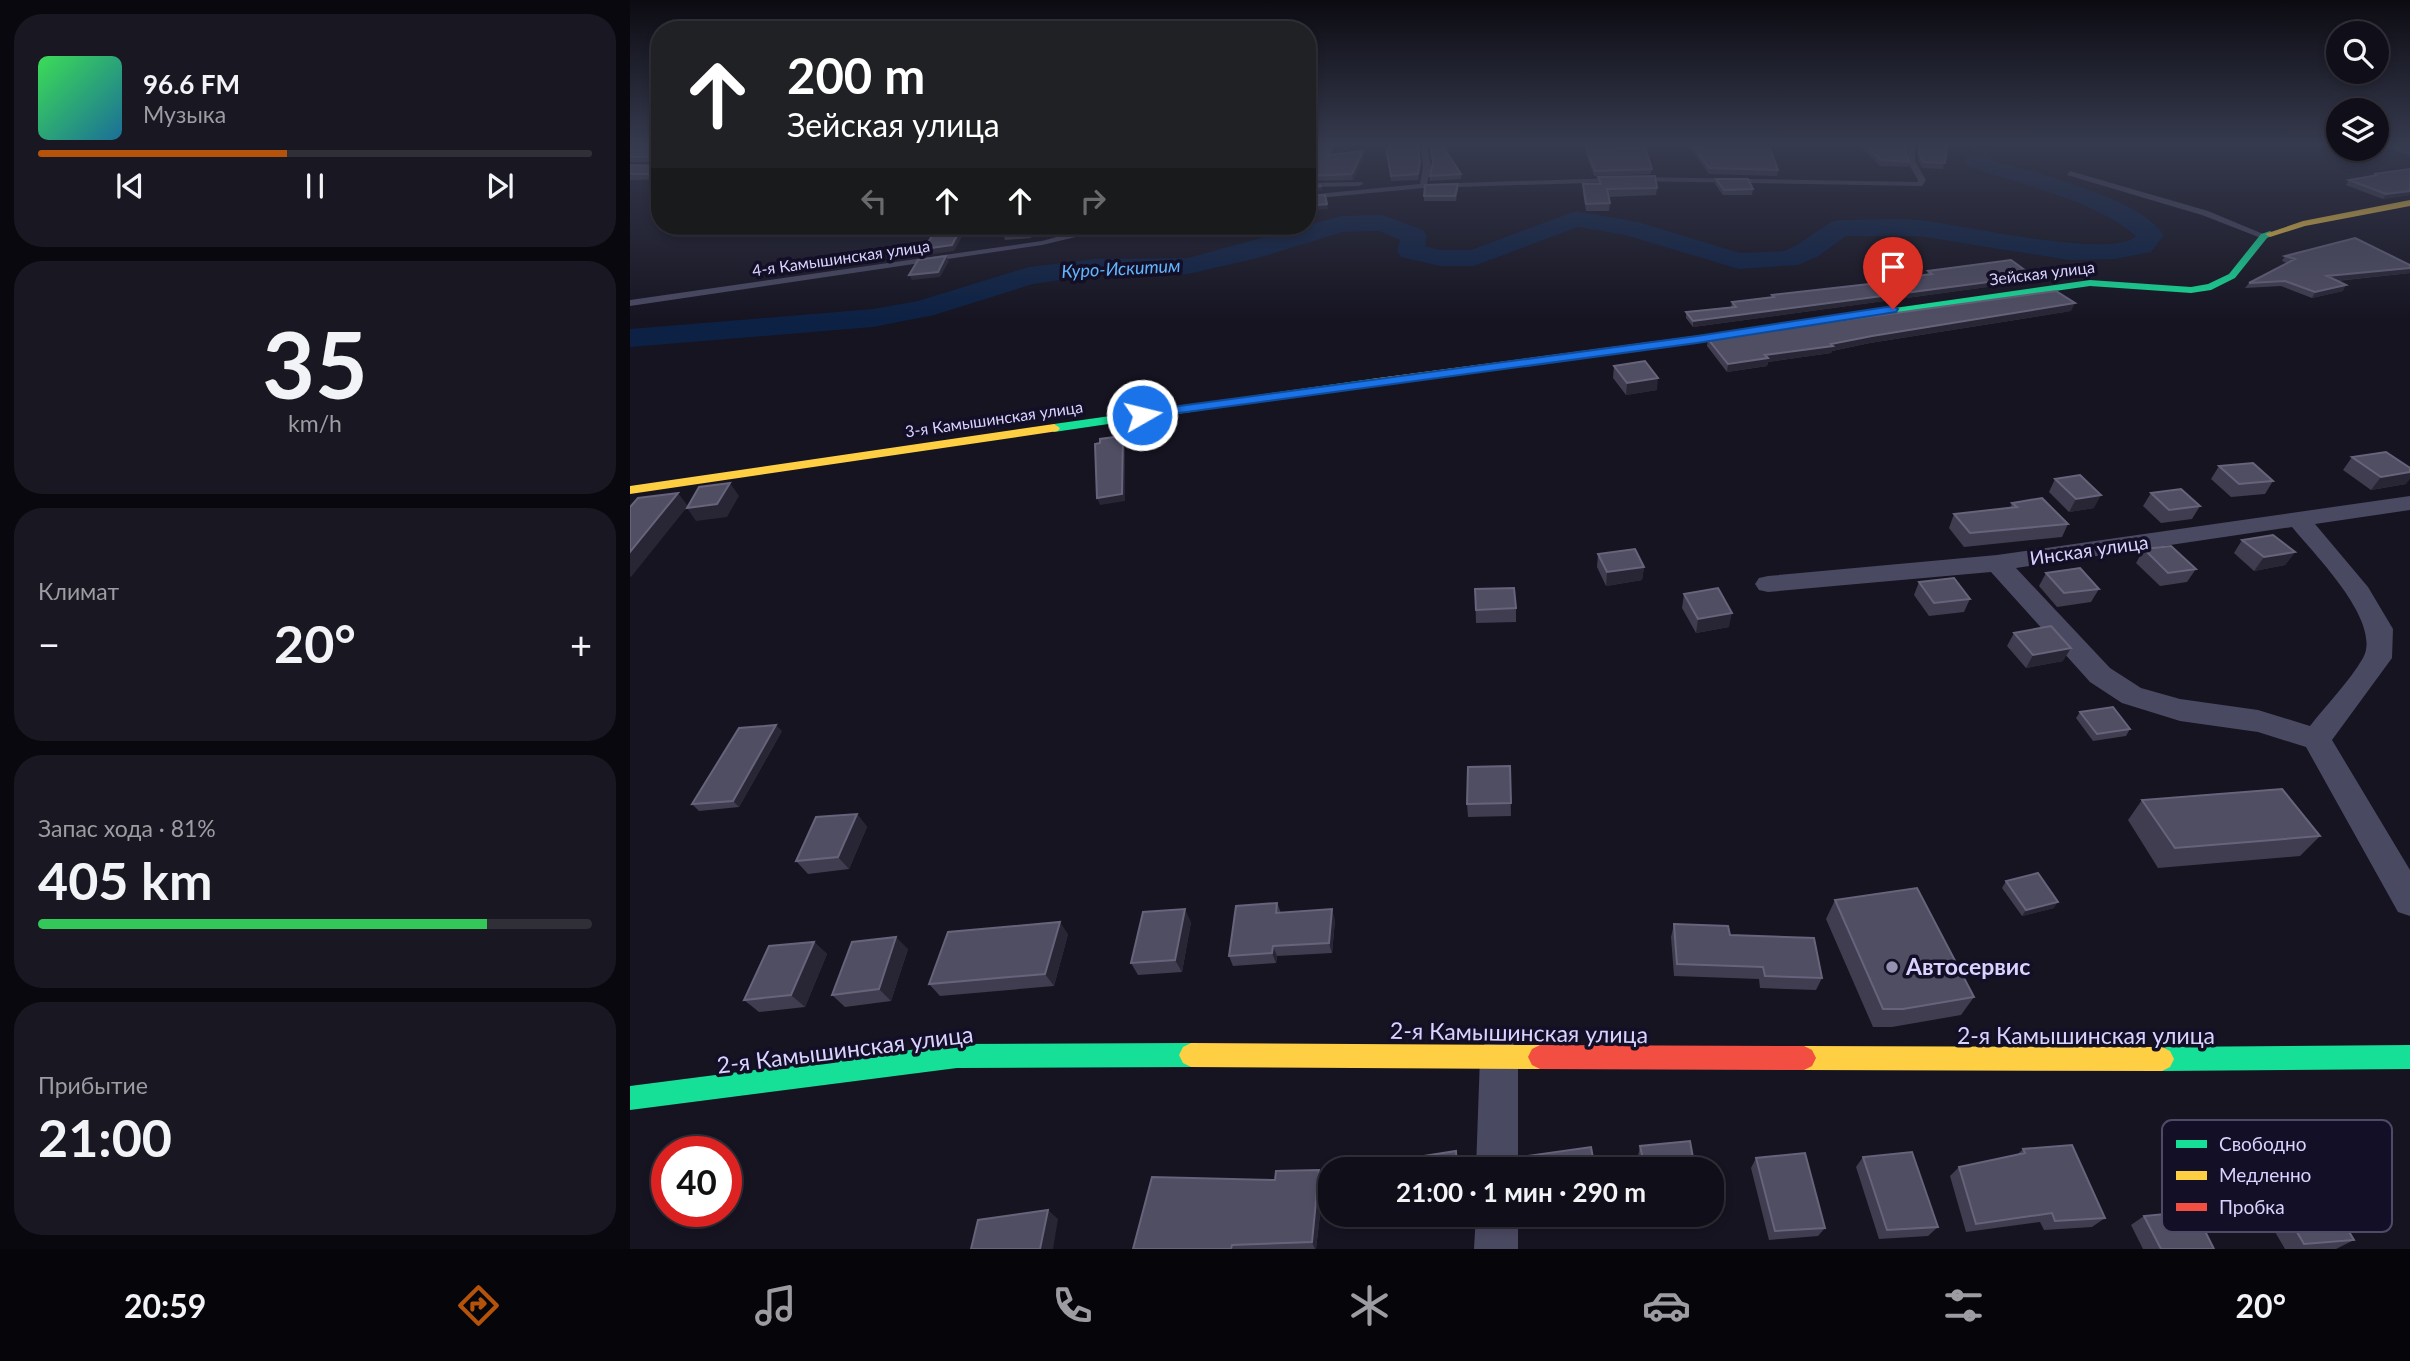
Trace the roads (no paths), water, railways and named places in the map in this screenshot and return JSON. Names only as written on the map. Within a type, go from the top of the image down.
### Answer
[{"type":"street","points":[[2264,236],[2303,224],[2409,203]]},
{"type":"street","name":"Зейская улица","points":[[1697,340],[2090,283],[2191,290],[2211,287],[2232,276],[2264,236]]},
{"type":"street","name":"3-я Камышинская улица","points":[[630,490],[1213,404],[1697,340]]},
{"type":"street","name":"Инская улица","points":[[1768,584],[1997,563],[2410,503]]},
{"type":"street","points":[[2298,519],[2358,593],[2380,629],[2378,658],[2316,739]]},
{"type":"street","points":[[1997,563],[2100,675],[2132,696],[2180,710],[2258,721],[2316,739],[2410,901]]},
{"type":"street","name":"2-я Камышинская улица","points":[[630,1098],[957,1056],[2410,1057]]},
{"type":"street","points":[[1497,1157],[1499,1057]]},
{"type":"street","points":[[1496,1249],[1497,1227]]},
{"type":"lane","points":[[2172,203],[2264,236]]},
{"type":"lane","name":"4-я Камышинская улица","points":[[630,303],[1042,243],[1073,235]]},
{"type":"waterway","name":"Куро-Искитим","points":[[1316,232],[1341,224],[1383,223],[1414,236],[1411,251],[1440,258],[1474,258],[1576,219],[1629,228],[1739,261],[1788,259],[1807,251],[1840,228],[1919,228],[2069,252],[2115,251],[2141,246],[2151,235],[2134,222],[2099,203]]},
{"type":"waterway","name":"Куро-Искитим","points":[[630,338],[873,318],[923,309],[1029,276],[1095,267],[1188,266],[1304,235]]},
{"type":"place","name":"Автосервис","points":[[1892,967]]}]
